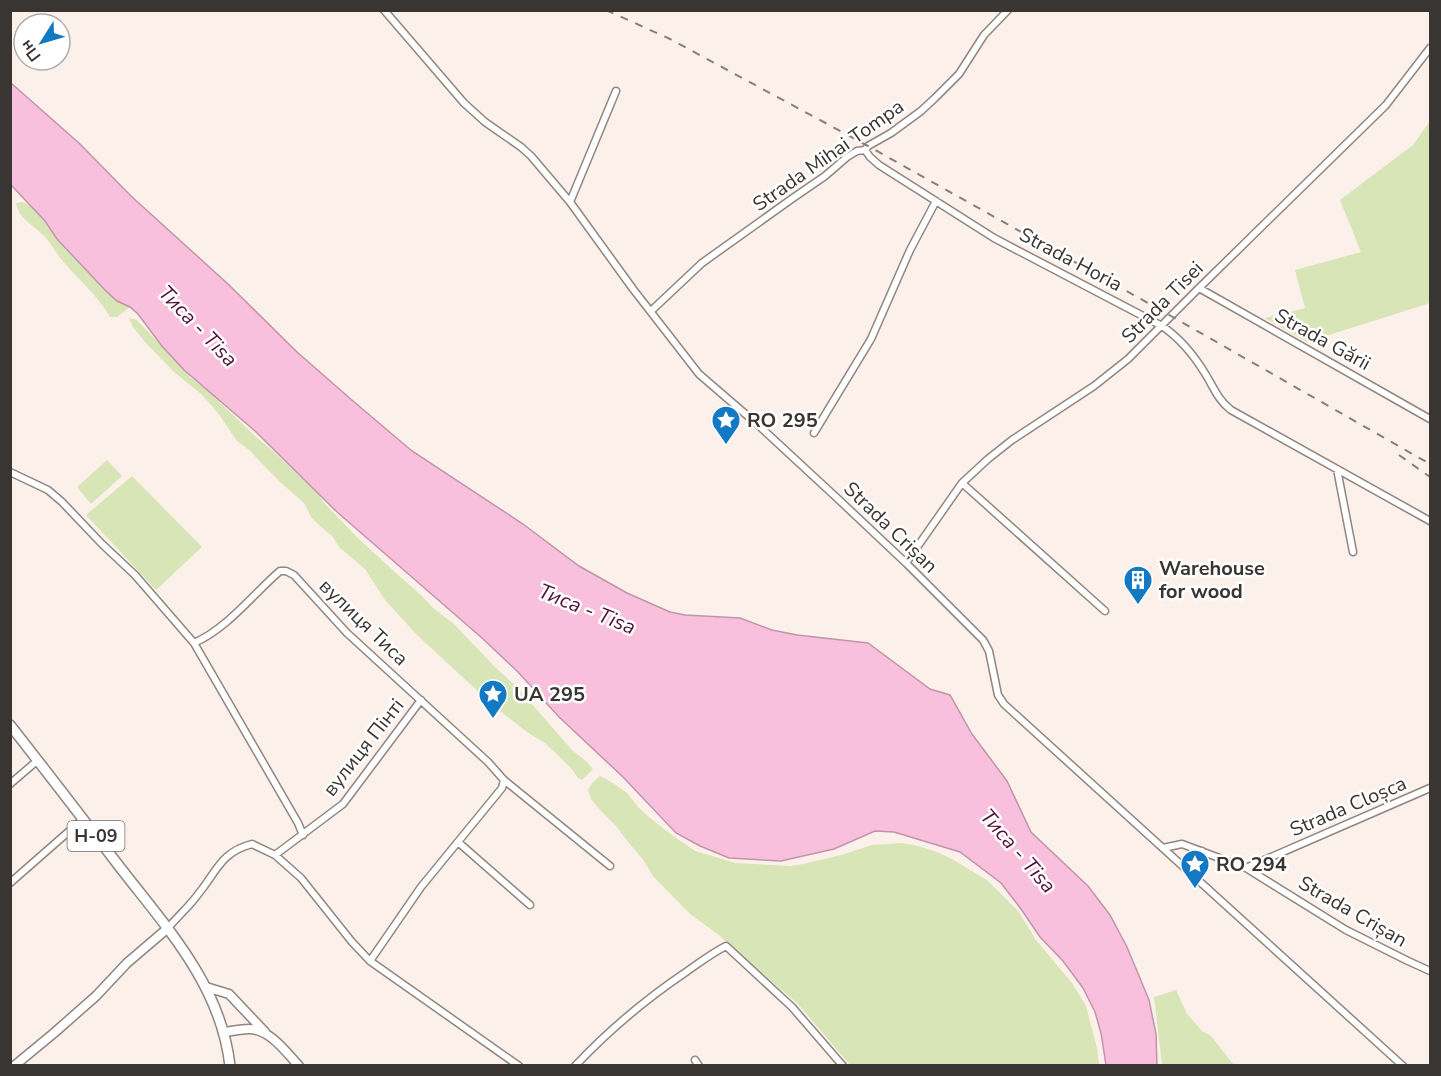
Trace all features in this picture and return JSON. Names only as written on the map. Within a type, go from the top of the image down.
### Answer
[{"type":"main road","name":"Н-09","points":[[10,725],[168,928],[196,969],[225,1032],[230,1065]]},
{"type":"street","name":"Strada Crișan","points":[[384,10],[464,103],[485,122],[521,147],[570,202],[699,374],[784,449],[906,563],[983,640],[989,651],[995,673],[996,688],[1001,701],[1163,848],[1182,844],[1246,868],[1346,930],[1408,962],[1431,971]]},
{"type":"street","name":"Strada Mihai Tompa","points":[[651,311],[702,263],[825,177],[847,157],[857,151],[865,150],[921,111],[959,74],[984,35],[1008,10]]},
{"type":"street","name":"Strada Tisei","points":[[906,563],[962,483],[1012,440],[1111,374],[1128,359],[1386,105],[1431,48]]},
{"type":"street","points":[[570,202],[616,91]]},
{"type":"street","name":"Strada Horia","points":[[865,150],[879,165],[994,238],[1174,334],[1192,354],[1224,405],[1431,521]]},
{"type":"street","points":[[814,433],[871,339],[910,250],[936,201]]},
{"type":"street","name":"Strada Gării","points":[[1199,288],[1431,419]]},
{"type":"street","points":[[1337,469],[1353,552]]},
{"type":"street","points":[[10,472],[48,490],[62,502],[135,575],[194,643],[303,835]]},
{"type":"street","points":[[962,483],[1105,611]]},
{"type":"street","name":"вулиця Тиса","points":[[194,643],[206,638],[231,618],[280,571],[294,575],[347,633],[488,762],[504,780],[610,866]]},
{"type":"street","name":"вулиця Пінті","points":[[275,855],[343,804],[421,700]]},
{"type":"street","points":[[10,784],[38,760]]},
{"type":"street","points":[[370,962],[421,887],[502,788],[504,780]]},
{"type":"street","name":"Strada Cloșca","points":[[1246,868],[1431,788]]},
{"type":"street","points":[[10,883],[83,819]]},
{"type":"street","points":[[458,842],[530,905]]},
{"type":"street","points":[[14,1065],[96,996],[127,963],[168,928],[201,892],[214,870],[230,853],[240,846],[252,844],[275,855],[301,878],[370,962],[519,1065]]},
{"type":"street","points":[[1163,848],[1403,1065]]},
{"type":"street","points":[[1194,876],[1191,866],[1202,851]]},
{"type":"street","points":[[575,1065],[601,1038],[670,982],[726,946],[792,1007],[843,1065]]},
{"type":"street","points":[[206,987],[229,994],[267,1035]]},
{"type":"street","points":[[225,1032],[258,1030],[279,1044],[299,1065]]},
{"type":"green space","points":[[1430,121],[1430,303],[1307,342],[1265,318],[1305,308],[1295,270],[1361,252],[1340,200],[1413,145]]},
{"type":"green space","points":[[22,202],[33,208],[60,243],[105,290],[130,307],[117,317],[110,317],[45,237],[23,217],[16,203]]},
{"type":"green space","points":[[129,318],[137,320],[190,377],[316,492],[361,541],[432,607],[454,624],[516,686],[573,751],[593,769],[582,780],[578,778],[545,743],[495,707],[418,636],[385,600],[365,569],[340,548],[332,536],[311,517],[304,503],[237,441],[212,406],[145,342]]},
{"type":"green space","points":[[107,460],[122,476],[91,504],[77,487]]},
{"type":"green space","points":[[132,476],[202,547],[156,590],[86,515]]},
{"type":"green space","points":[[600,776],[627,793],[650,818],[695,851],[736,863],[791,866],[841,855],[872,845],[902,843],[937,852],[952,859],[988,881],[1019,912],[1036,940],[1072,983],[1086,1006],[1099,1065],[850,1065],[797,1003],[719,935],[690,914],[653,876],[617,827],[591,799],[588,790]]},
{"type":"green space","points":[[1176,990],[1187,1014],[1202,1031],[1211,1036],[1234,1065],[1162,1065],[1154,997]]},
{"type":"water","name":"Тиса - Tisa","points":[[11,83],[80,144],[131,196],[228,284],[297,352],[353,401],[412,451],[523,524],[579,566],[627,593],[670,612],[740,618],[772,630],[797,635],[868,643],[930,689],[950,695],[972,734],[1007,781],[1031,832],[1088,886],[1110,915],[1127,947],[1149,1000],[1156,1034],[1157,1065],[1106,1065],[1095,1012],[1083,988],[1063,961],[1040,937],[1001,883],[960,852],[894,832],[875,831],[834,849],[781,861],[729,858],[676,833],[623,777],[559,717],[518,672],[337,512],[255,431],[184,370],[161,345],[138,314],[106,291],[57,239],[45,221],[11,185]]},
{"type":"railway","points":[[606,10],[670,39],[868,146],[1430,464]]},
{"type":"railway","points":[[1399,455],[1430,477]]},
{"type":"place","name":"RO 295","points":[[726,446]]},
{"type":"place","name":"Warehouse for wood","points":[[1138,606]]},
{"type":"place","name":"UA 295","points":[[493,720]]},
{"type":"place","name":"RO 294","points":[[1195,890]]}]
